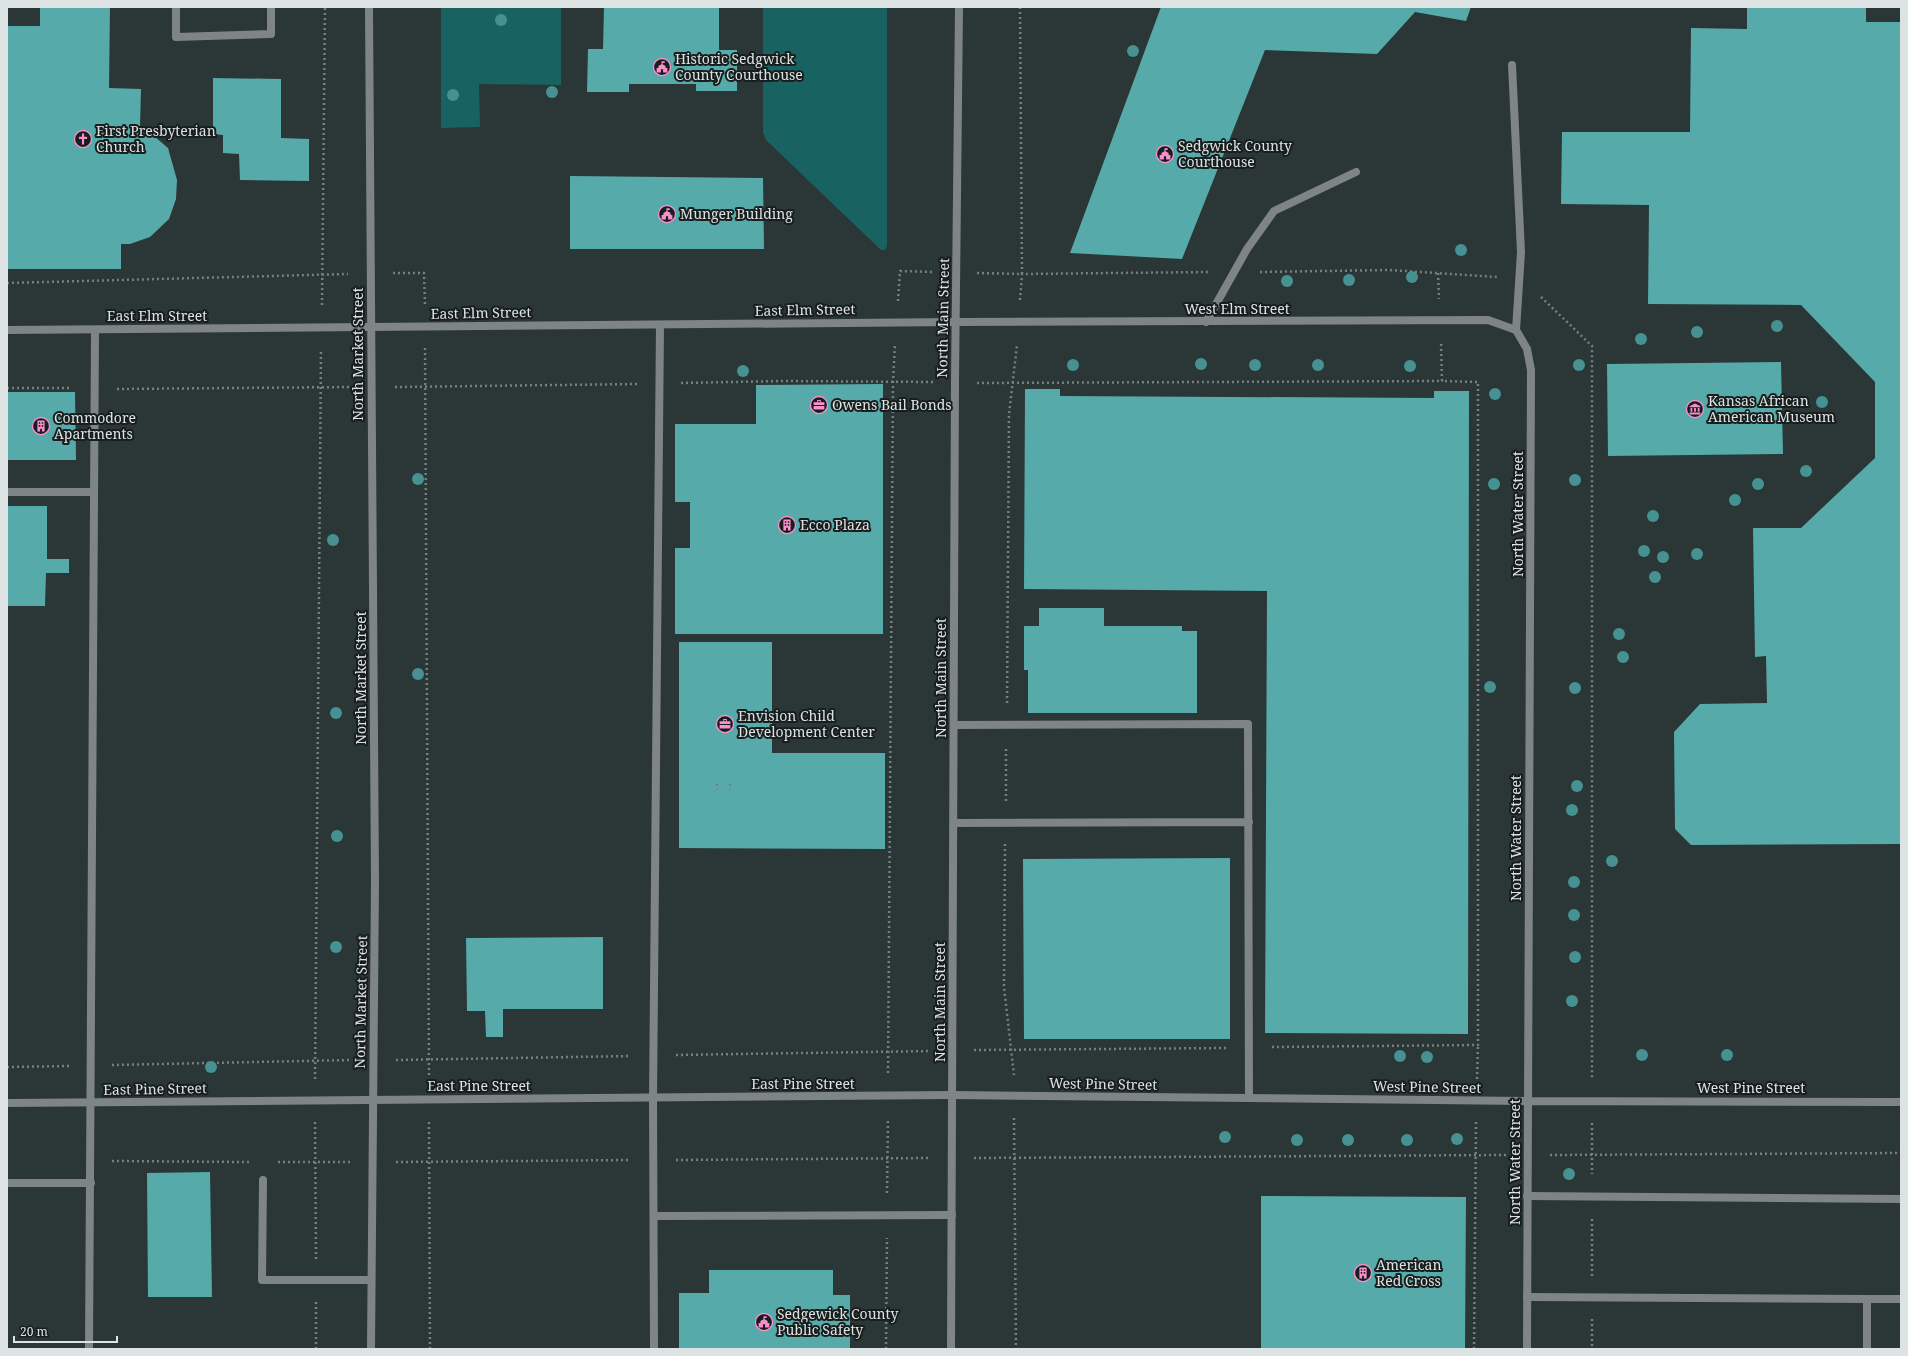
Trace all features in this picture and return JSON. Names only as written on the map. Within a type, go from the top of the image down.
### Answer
[{"type":"street","points":[[176,7],[176,37],[271,34],[272,7]]},
{"type":"street","name":"North Market Street","points":[[370,7],[370,274],[375,874],[370,1349]]},
{"type":"street","name":"North Main Street","points":[[951,1349],[955,382],[959,7]]},
{"type":"street","points":[[1512,65],[1521,252],[1516,330]]},
{"type":"street","points":[[1206,322],[1247,249],[1274,211],[1356,172]]},
{"type":"street","name":"West Elm Street","points":[[956,322],[1488,320],[1516,330]]},
{"type":"street","name":"East Elm Street","points":[[7,330],[956,322]]},
{"type":"street","points":[[654,1349],[653,1098],[660,325]]},
{"type":"street","points":[[90,1349],[95,330]]},
{"type":"street","name":"North Water Street","points":[[1516,330],[1527,349],[1532,370],[1527,1349]]},
{"type":"street","points":[[7,492],[94,492]]},
{"type":"street","points":[[954,725],[1248,724],[1249,1098]]},
{"type":"street","points":[[954,823],[1249,822]]},
{"type":"street","name":"West Pine Street","points":[[952,1095],[1528,1101],[1901,1102]]},
{"type":"street","name":"East Pine Street","points":[[7,1103],[952,1095]]},
{"type":"street","points":[[264,1180],[262,1280],[371,1280]]},
{"type":"street","points":[[7,1183],[91,1183]]},
{"type":"street","points":[[1527,1196],[1901,1198]]},
{"type":"street","points":[[654,1216],[952,1215]]},
{"type":"street","points":[[1527,1297],[1901,1299]]},
{"type":"street","points":[[1867,1298],[1867,1349]]},
{"type":"path","points":[[316,1349],[315,1061],[325,7]]},
{"type":"path","points":[[1020,7],[1022,274]]},
{"type":"path","points":[[886,1349],[893,382],[900,271],[1022,274],[1390,270],[1519,278],[1552,307],[1592,346],[1592,1349]]},
{"type":"path","points":[[7,283],[424,273],[430,1349]]},
{"type":"path","points":[[1438,273],[1442,381]]},
{"type":"path","points":[[7,388],[95,389],[371,387],[783,381],[1478,382],[1478,1045],[1474,1349]]},
{"type":"path","points":[[717,784],[717,790]]},
{"type":"path","points":[[730,784],[730,790]]},
{"type":"path","points":[[7,1066],[953,1050],[1478,1045]]},
{"type":"shaded area","points":[[441,7],[561,7],[561,85],[479,84],[480,127],[441,128]]},
{"type":"shaded area","points":[[763,7],[887,7],[887,246],[885,250],[881,250],[766,140],[763,132]]},
{"type":"building","name":"First Presbyterian Church","points":[[40,7],[110,7],[109,88],[141,89],[140,127],[148,131],[168,148],[177,180],[176,199],[169,219],[150,237],[130,244],[121,244],[121,269],[7,269],[7,26],[40,26]]},
{"type":"building","name":"Historic Sedgwick County Courthouse","points":[[604,7],[719,7],[719,50],[737,50],[737,91],[696,91],[696,84],[629,84],[629,92],[587,92],[588,49],[603,49]]},
{"type":"building","name":"Sedgwick County Courthouse","points":[[1161,7],[1471,7],[1466,21],[1415,12],[1377,54],[1265,50],[1182,259],[1070,253]]},
{"type":"building","points":[[1747,7],[1866,7],[1866,22],[1901,22],[1901,844],[1691,845],[1675,829],[1674,732],[1700,704],[1767,703],[1766,656],[1755,657],[1753,528],[1801,528],[1875,458],[1875,382],[1801,305],[1648,304],[1649,205],[1561,204],[1562,132],[1690,132],[1691,28],[1747,29]]},
{"type":"building","points":[[213,78],[281,79],[281,138],[309,139],[309,181],[240,180],[239,154],[223,153],[223,135],[213,134]]},
{"type":"building","name":"Munger Building","points":[[570,176],[763,178],[764,249],[570,249]]},
{"type":"building","name":"Kansas African American Museum","points":[[1781,362],[1783,454],[1608,456],[1607,364]]},
{"type":"building","name":"Ecco Plaza","points":[[883,384],[883,634],[675,634],[675,548],[690,548],[690,502],[675,502],[675,424],[756,424],[756,385]]},
{"type":"building","points":[[1025,389],[1060,389],[1060,396],[1434,398],[1434,391],[1469,391],[1468,1034],[1265,1033],[1267,591],[1024,589]]},
{"type":"building","name":"Commodore Apartments","points":[[7,392],[75,392],[76,460],[7,460]]},
{"type":"building","points":[[7,506],[47,506],[47,559],[69,559],[69,573],[46,573],[45,606],[7,606]]},
{"type":"building","points":[[1039,608],[1104,608],[1104,626],[1182,626],[1182,631],[1197,631],[1197,713],[1028,713],[1028,670],[1024,670],[1024,626],[1039,626]]},
{"type":"building","name":"Envision Child Development Center","points":[[679,642],[772,642],[772,753],[885,753],[885,849],[679,848]]},
{"type":"building","points":[[1230,858],[1230,1039],[1024,1039],[1023,859]]},
{"type":"building","points":[[603,937],[603,1009],[503,1009],[503,1037],[486,1037],[485,1011],[467,1011],[466,938]]},
{"type":"building","points":[[210,1172],[212,1297],[148,1297],[147,1173]]},
{"type":"building","name":"American Red Cross","points":[[1261,1196],[1466,1197],[1465,1349],[1261,1349]]},
{"type":"building","name":"Sedgewick County Public Safety","points":[[709,1270],[833,1270],[833,1295],[850,1295],[850,1349],[679,1349],[679,1293],[709,1293]]},
{"type":"place","name":"Historic Sedgwick County Courthouse","points":[[662,67]]},
{"type":"place","name":"First Presbyterian Church","points":[[83,139]]},
{"type":"place","name":"Sedgwick County Courthouse","points":[[1165,154]]},
{"type":"place","name":"Munger Building","points":[[667,214]]},
{"type":"place","name":"Owens Bail Bonds","points":[[819,405]]},
{"type":"place","name":"Kansas African American Museum","points":[[1695,409]]},
{"type":"place","name":"Commodore Apartments","points":[[41,426]]},
{"type":"place","name":"Ecco Plaza","points":[[787,525]]},
{"type":"place","name":"Envision Child Development Center","points":[[725,724]]},
{"type":"place","name":"American Red Cross","points":[[1363,1273]]},
{"type":"place","name":"Sedgewick County Public Safety","points":[[764,1322]]}]
